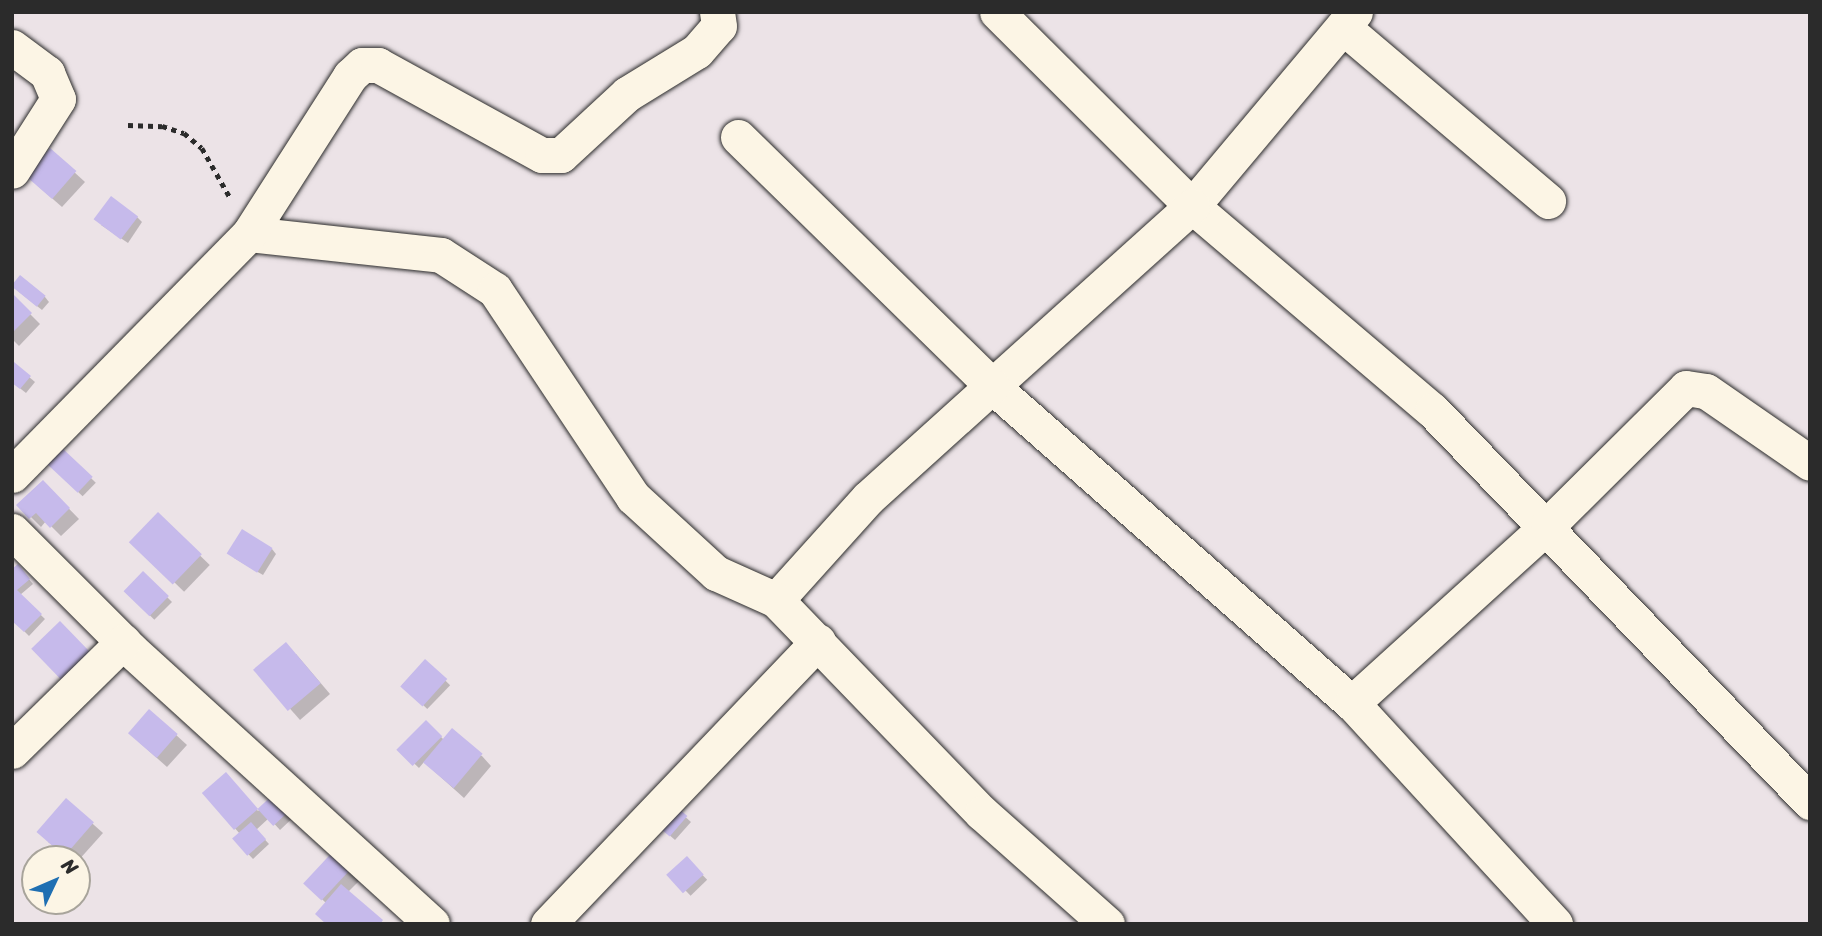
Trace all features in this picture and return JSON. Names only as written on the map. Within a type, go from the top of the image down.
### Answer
[{"type":"street","points":[[12,475],[249,234],[350,76],[362,65],[378,65],[542,155],[561,155],[626,94],[697,51],[719,26],[717,12]]},
{"type":"street","points":[[997,12],[1192,206],[1432,410],[1548,525],[1810,802]]},
{"type":"street","points":[[776,600],[868,498],[1192,206],[1349,19],[1548,201]]},
{"type":"street","points":[[12,47],[47,73],[58,99],[12,171]]},
{"type":"street","points":[[738,137],[992,386],[1352,703],[1555,924]]},
{"type":"street","points":[[249,234],[441,255],[495,290],[634,497],[716,573],[776,600],[982,813],[1107,924]]},
{"type":"street","points":[[1352,703],[1548,525],[1686,388],[1706,391],[1810,463]]},
{"type":"street","points":[[12,531],[123,642],[432,924]]},
{"type":"street","points":[[548,924],[818,641]]},
{"type":"street","points":[[12,751],[123,642]]},
{"type":"path","points":[[128,125],[162,125],[184,134],[202,148],[249,234]]},
{"type":"building","points":[[50,148],[76,171],[52,199],[26,176]]},
{"type":"building","points":[[111,196],[138,216],[121,240],[94,219]]},
{"type":"building","points":[[20,275],[46,296],[37,307],[12,287]]},
{"type":"building","points":[[12,293],[32,313],[12,333]]},
{"type":"building","points":[[14,362],[31,376],[20,389],[12,383]]},
{"type":"building","points":[[62,448],[93,477],[78,493],[47,464]]},
{"type":"building","points":[[43,480],[70,508],[50,528],[36,513],[29,519],[16,505]]},
{"type":"building","points":[[158,512],[202,554],[173,585],[129,542]]},
{"type":"building","points":[[242,529],[273,548],[257,573],[227,554]]},
{"type":"building","points":[[18,564],[30,579],[17,590],[42,614],[24,632],[12,621],[12,569]]},
{"type":"building","points":[[143,571],[169,596],[149,616],[124,591]]},
{"type":"building","points":[[60,621],[93,655],[64,683],[31,649]]},
{"type":"building","points":[[286,642],[321,683],[288,711],[253,670]]},
{"type":"building","points":[[425,659],[447,679],[423,707],[400,686]]},
{"type":"building","points":[[149,709],[178,734],[157,758],[128,733]]},
{"type":"building","points":[[426,720],[442,736],[413,766],[396,750]]},
{"type":"building","points":[[452,728],[483,754],[454,788],[423,762]]},
{"type":"building","points":[[226,772],[258,809],[234,830],[202,793]]},
{"type":"building","points":[[278,790],[294,807],[273,826],[258,809]]},
{"type":"building","points":[[66,798],[94,822],[74,845],[51,845],[36,832]]},
{"type":"building","points":[[670,801],[687,816],[670,836],[652,821]]},
{"type":"building","points":[[251,822],[266,839],[247,856],[232,838]]},
{"type":"building","points":[[340,844],[358,861],[321,901],[303,883]]},
{"type":"building","points":[[687,856],[704,875],[683,893],[666,875]]},
{"type":"building","points":[[341,884],[383,920],[380,924],[326,924],[315,914]]}]
